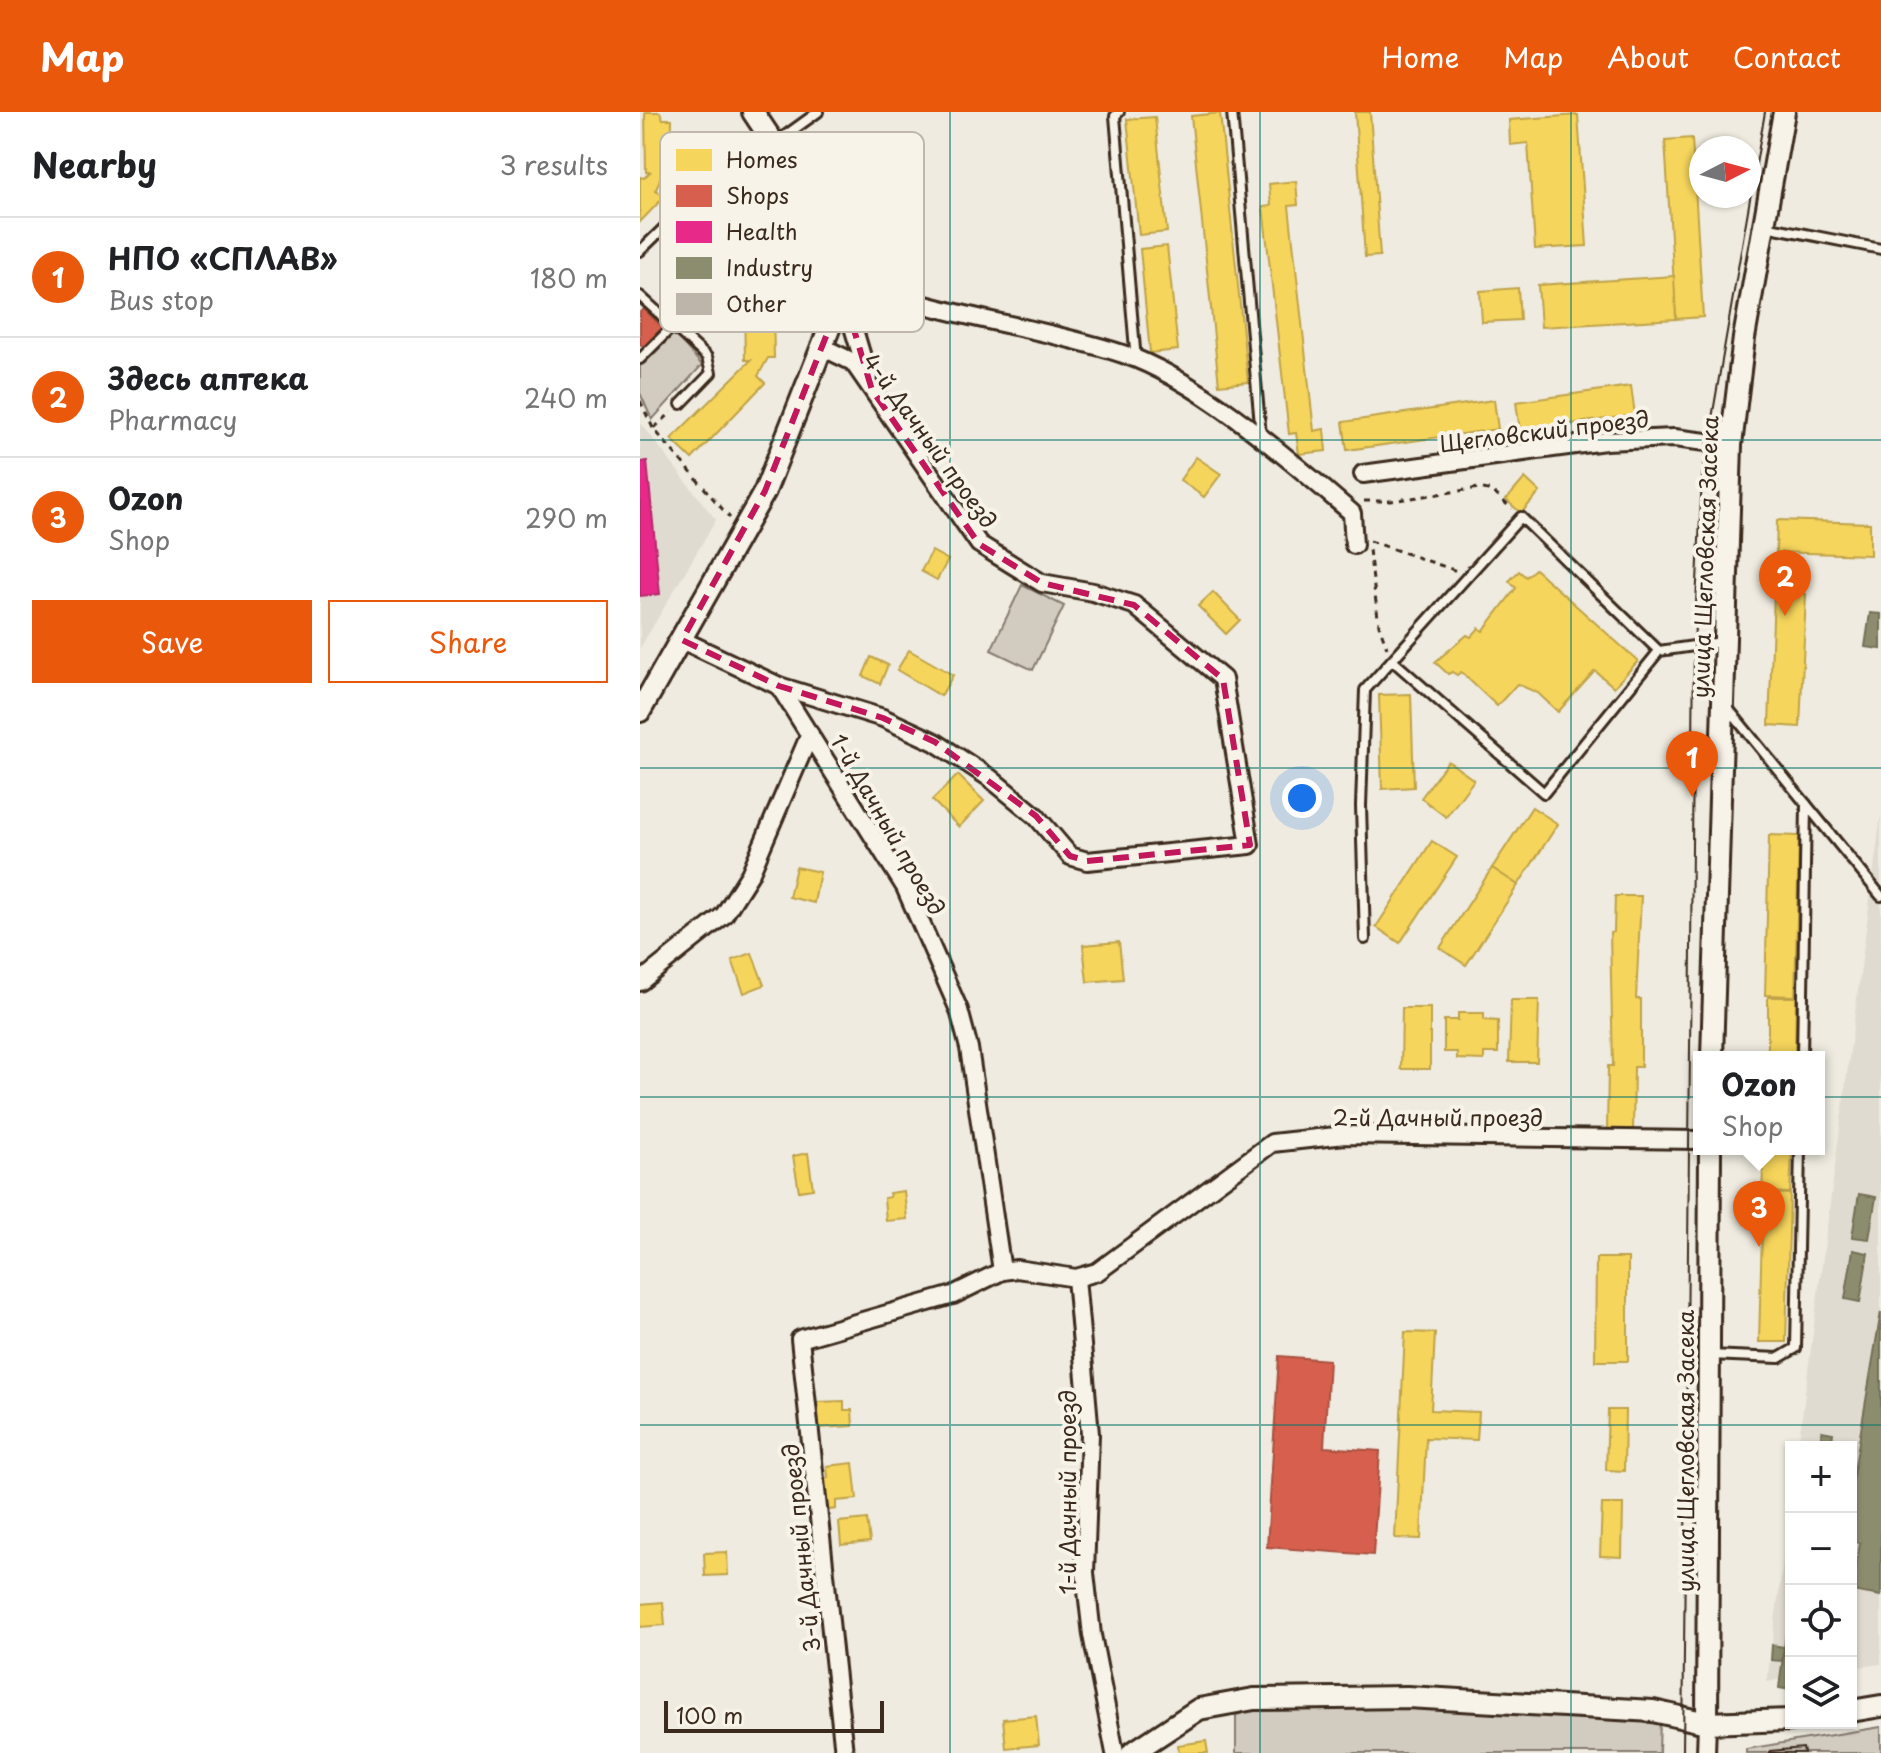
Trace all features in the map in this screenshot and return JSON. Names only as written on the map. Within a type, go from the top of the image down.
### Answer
[{"type":"street","points":[[753,112],[767,132]]},
{"type":"street","name":"улица Щегловская Засека","points":[[1712,1051],[1731,445],[1736,393],[1784,112]]},
{"type":"street","points":[[924,304],[1125,355],[1192,389],[1352,513],[1354,545]]},
{"type":"street","points":[[640,711],[765,491],[828,332]]},
{"type":"street","points":[[855,332],[872,390]]},
{"type":"street","name":"4-й Дачный проезд","points":[[682,640],[779,686],[883,718],[935,742],[990,778],[1036,816],[1070,856],[1087,861],[1250,845],[1223,679],[1134,605],[1093,592],[1042,583],[979,544],[853,362],[822,347]]},
{"type":"street","name":"Щегловский проезд","points":[[1363,474],[1618,440],[1674,438],[1731,445]]},
{"type":"street","name":"1-й Дачный проезд","points":[[779,686],[905,887],[959,1010],[969,1048],[1002,1271]]},
{"type":"street","points":[[640,982],[724,915],[750,874],[810,734]]},
{"type":"street","name":"2-й Дачный проезд","points":[[1076,1278],[1097,1272],[1272,1143],[1345,1135],[1693,1140]]},
{"type":"street","name":"улица Щегловская Засека","points":[[1706,1753],[1710,1155]]},
{"type":"street","points":[[1002,1271],[1017,1269],[1076,1278]]},
{"type":"street","name":"3-й Дачный проезд","points":[[844,1753],[800,1339],[953,1295],[1002,1271]]},
{"type":"street","name":"1-й Дачный проезд","points":[[1076,1278],[1090,1434],[1085,1573],[1092,1635],[1115,1753]]},
{"type":"street","points":[[1132,1753],[1199,1709],[1254,1699],[1407,1697],[1653,1711],[1707,1723],[1785,1720]]},
{"type":"street","points":[[1857,1710],[1881,1706]]},
{"type":"lane","points":[[780,132],[818,112]]},
{"type":"lane","points":[[1119,112],[1115,116],[1136,361]]},
{"type":"lane","points":[[1232,112],[1262,441]]},
{"type":"lane","points":[[1764,225],[1881,249]]},
{"type":"lane","points":[[640,251],[660,233]]},
{"type":"lane","points":[[640,296],[660,314]]},
{"type":"lane","points":[[640,359],[667,332]]},
{"type":"lane","points":[[680,332],[707,357],[711,373],[681,404]]},
{"type":"lane","points":[[1365,939],[1361,806],[1365,690],[1521,517],[1659,651]]},
{"type":"lane","points":[[1392,660],[1544,793],[1659,651],[1723,642]]},
{"type":"lane","points":[[1722,701],[1881,896]]},
{"type":"lane","points":[[1802,1051],[1806,804]]},
{"type":"lane","points":[[1709,1355],[1779,1358],[1796,1348],[1800,1155]]},
{"type":"path","points":[[640,401],[653,428],[742,533]]},
{"type":"path","points":[[653,428],[681,404]]},
{"type":"path","points":[[1336,500],[1391,501],[1479,488],[1492,491],[1521,517]]},
{"type":"path","points":[[1392,660],[1379,625],[1366,539],[1468,576]]},
{"type":"highlighted area","points":[[837,273],[872,390],[979,544],[1042,583],[1134,605],[1223,679],[1250,845],[1087,861],[1070,856],[1036,816],[935,742],[883,718],[779,686],[682,640],[765,491],[836,311]]},
{"type":"shaded area","points":[[673,332],[702,365],[652,420],[640,393],[640,364]]},
{"type":"shaded area","points":[[640,422],[716,520],[640,648]]},
{"type":"shaded area","points":[[1022,585],[1064,606],[1033,670],[991,650]]},
{"type":"shaded area","points":[[1881,815],[1881,1664],[1857,1667],[1857,1441],[1799,1441]]},
{"type":"shaded area","points":[[1785,1546],[1785,1679],[1767,1682]]},
{"type":"shaded area","points":[[1407,1706],[1660,1719],[1659,1753],[1236,1753],[1236,1715],[1257,1708]]},
{"type":"shaded area","points":[[1881,1727],[1881,1753],[1746,1753],[1746,1749]]},
{"type":"building: Homes","points":[[645,112],[660,112],[663,119],[672,119],[672,132],[660,132],[660,179],[656,190],[660,194],[660,201],[640,222],[640,177],[644,178],[650,172],[646,172]]},
{"type":"building: Homes","points":[[1355,112],[1370,112],[1380,256],[1365,257]]},
{"type":"building: Homes","points":[[1220,113],[1248,382],[1219,385],[1191,116]]},
{"type":"building: Homes","points":[[1578,115],[1587,246],[1535,249],[1528,143],[1510,145],[1509,120]]},
{"type":"building: Homes","points":[[1155,117],[1167,232],[1139,235],[1127,119]]},
{"type":"building: Homes","points":[[1689,138],[1689,208],[1696,208],[1703,317],[1676,319],[1665,140]]},
{"type":"building: Homes","points":[[1296,181],[1298,205],[1289,206],[1314,431],[1324,429],[1326,451],[1299,454],[1296,433],[1289,434],[1263,207],[1271,206],[1269,184]]},
{"type":"building: Homes","points":[[1167,246],[1178,350],[1150,353],[1140,249]]},
{"type":"building: Homes","points":[[1674,276],[1676,319],[1541,327],[1538,285]]},
{"type":"building: Homes","points":[[1518,288],[1520,320],[1482,322],[1480,291]]},
{"type":"building: Homes","points":[[744,332],[774,332],[774,358],[768,358],[758,376],[765,383],[692,459],[671,439],[751,360],[745,360]]},
{"type":"building: Homes","points":[[1631,386],[1635,415],[1520,431],[1516,402]]},
{"type":"building: Homes","points":[[1494,400],[1498,429],[1347,450],[1343,422]]},
{"type":"building: Homes","points":[[1196,457],[1221,474],[1204,497],[1180,480]]},
{"type":"building: Homes","points":[[1525,478],[1540,492],[1521,513],[1506,500]]},
{"type":"building: Homes","points":[[1777,520],[1870,523],[1870,555],[1776,552]]},
{"type":"building: Homes","points":[[932,551],[948,560],[937,580],[921,571]]},
{"type":"building: Homes","points":[[1535,569],[1638,661],[1614,687],[1595,671],[1558,712],[1538,693],[1517,684],[1497,706],[1461,672],[1448,674],[1435,662],[1467,635],[1471,637],[1479,628],[1483,631],[1516,588],[1509,581],[1519,571],[1526,577]]},
{"type":"building: Homes","points":[[1213,592],[1240,620],[1226,634],[1198,606]]},
{"type":"building: Homes","points":[[1774,593],[1806,594],[1800,727],[1769,725]]},
{"type":"building: Homes","points":[[909,650],[953,675],[941,696],[897,670]]},
{"type":"building: Homes","points":[[871,657],[888,665],[880,684],[863,676]]},
{"type":"building: Homes","points":[[1411,694],[1414,787],[1382,789],[1379,695]]},
{"type":"building: Homes","points":[[1448,761],[1474,780],[1446,817],[1421,798]]},
{"type":"building: Homes","points":[[958,775],[984,801],[959,827],[932,800]]},
{"type":"building: Homes","points":[[1532,807],[1558,824],[1518,885],[1492,868]]},
{"type":"building: Homes","points":[[1769,835],[1799,836],[1795,996],[1765,995]]},
{"type":"building: Homes","points":[[1432,841],[1457,857],[1400,943],[1376,927]]},
{"type":"building: Homes","points":[[796,867],[820,872],[814,903],[789,897]]},
{"type":"building: Homes","points":[[1492,868],[1518,885],[1466,965],[1440,948]]},
{"type":"building: Homes","points":[[1615,896],[1641,896],[1636,999],[1641,999],[1641,1067],[1634,1067],[1633,1132],[1607,1132],[1608,1066],[1613,1066],[1610,933],[1614,932]]},
{"type":"building: Homes","points":[[1119,942],[1123,979],[1087,982],[1083,945]]},
{"type":"building: Homes","points":[[752,953],[764,985],[744,993],[732,960]]},
{"type":"building: Homes","points":[[1768,997],[1796,997],[1795,1051],[1768,1051]]},
{"type":"building: Homes","points":[[1511,1000],[1539,1000],[1537,1062],[1509,1062]]},
{"type":"building: Homes","points":[[1402,1008],[1430,1008],[1430,1069],[1401,1069]]},
{"type":"building: Homes","points":[[1458,1013],[1484,1013],[1484,1020],[1498,1021],[1498,1053],[1484,1053],[1484,1060],[1457,1059],[1457,1052],[1444,1052],[1444,1020],[1458,1020]]},
{"type":"building: Homes","points":[[808,1153],[813,1189],[799,1191],[793,1156]]},
{"type":"building: Homes","points":[[1764,1155],[1792,1155],[1790,1193],[1762,1192]]},
{"type":"building: Homes","points":[[904,1191],[907,1219],[886,1221],[884,1198],[890,1197],[889,1193]]},
{"type":"building: Homes","points":[[1763,1193],[1790,1194],[1786,1342],[1759,1342]]},
{"type":"building: Homes","points":[[1596,1258],[1628,1258],[1628,1361],[1595,1361]]},
{"type":"building: Homes","points":[[1405,1332],[1435,1333],[1431,1410],[1479,1412],[1477,1440],[1426,1438],[1421,1539],[1395,1538]]},
{"type":"building: Homes","points":[[844,1401],[844,1410],[852,1410],[853,1426],[819,1428],[817,1402]]},
{"type":"building: Homes","points":[[1608,1410],[1625,1410],[1624,1471],[1606,1470]]},
{"type":"building: Homes","points":[[853,1463],[857,1499],[836,1501],[836,1509],[821,1511],[818,1479],[828,1478],[827,1466]]},
{"type":"building: Homes","points":[[1602,1504],[1623,1504],[1622,1557],[1600,1556]]},
{"type":"building: Homes","points":[[867,1519],[870,1542],[841,1545],[839,1522]]},
{"type":"building: Homes","points":[[727,1552],[728,1575],[705,1576],[704,1553]]},
{"type":"building: Homes","points":[[663,1602],[665,1625],[640,1627],[640,1604]]},
{"type":"building: Homes","points":[[1036,1716],[1039,1745],[1006,1748],[1003,1719]]},
{"type":"building: Homes","points":[[1206,1741],[1208,1753],[1179,1753],[1178,1745]]},
{"type":"building: Shops","points":[[644,309],[660,325],[660,331],[644,347],[640,344],[640,312]]},
{"type":"building: Shops","points":[[1279,1356],[1329,1360],[1324,1447],[1380,1451],[1373,1555],[1267,1547]]},
{"type":"building: Health","points":[[647,461],[660,594],[640,596],[640,462]]},
{"type":"building: Industry","points":[[1870,613],[1881,614],[1881,649],[1865,647]]},
{"type":"building: Industry","points":[[1859,1194],[1876,1197],[1869,1239],[1852,1237]]},
{"type":"building: Industry","points":[[1853,1250],[1868,1253],[1860,1302],[1845,1299]]},
{"type":"building: Industry","points":[[1881,1312],[1881,1596],[1857,1592],[1860,1543],[1857,1542],[1857,1454]]},
{"type":"building: Industry","points":[[1822,1431],[1833,1433],[1832,1441],[1820,1441]]},
{"type":"building: Industry","points":[[1785,1642],[1785,1689],[1779,1688]]},
{"type":"building: Industry","points":[[1772,1645],[1784,1647],[1782,1661],[1771,1660]]},
{"type":"building: Other","points":[[1803,1748],[1804,1753],[1770,1753],[1770,1751]]},
{"type":"tram line","points":[[1683,1753],[1694,646],[1702,476],[1765,112]]},
{"type":"place","name":"Здесь аптека","points":[[1785,616]]},
{"type":"place","name":"НПО «СПЛАВ»","points":[[1692,797]]},
{"type":"place","name":"Ozon","points":[[1759,1247]]}]
